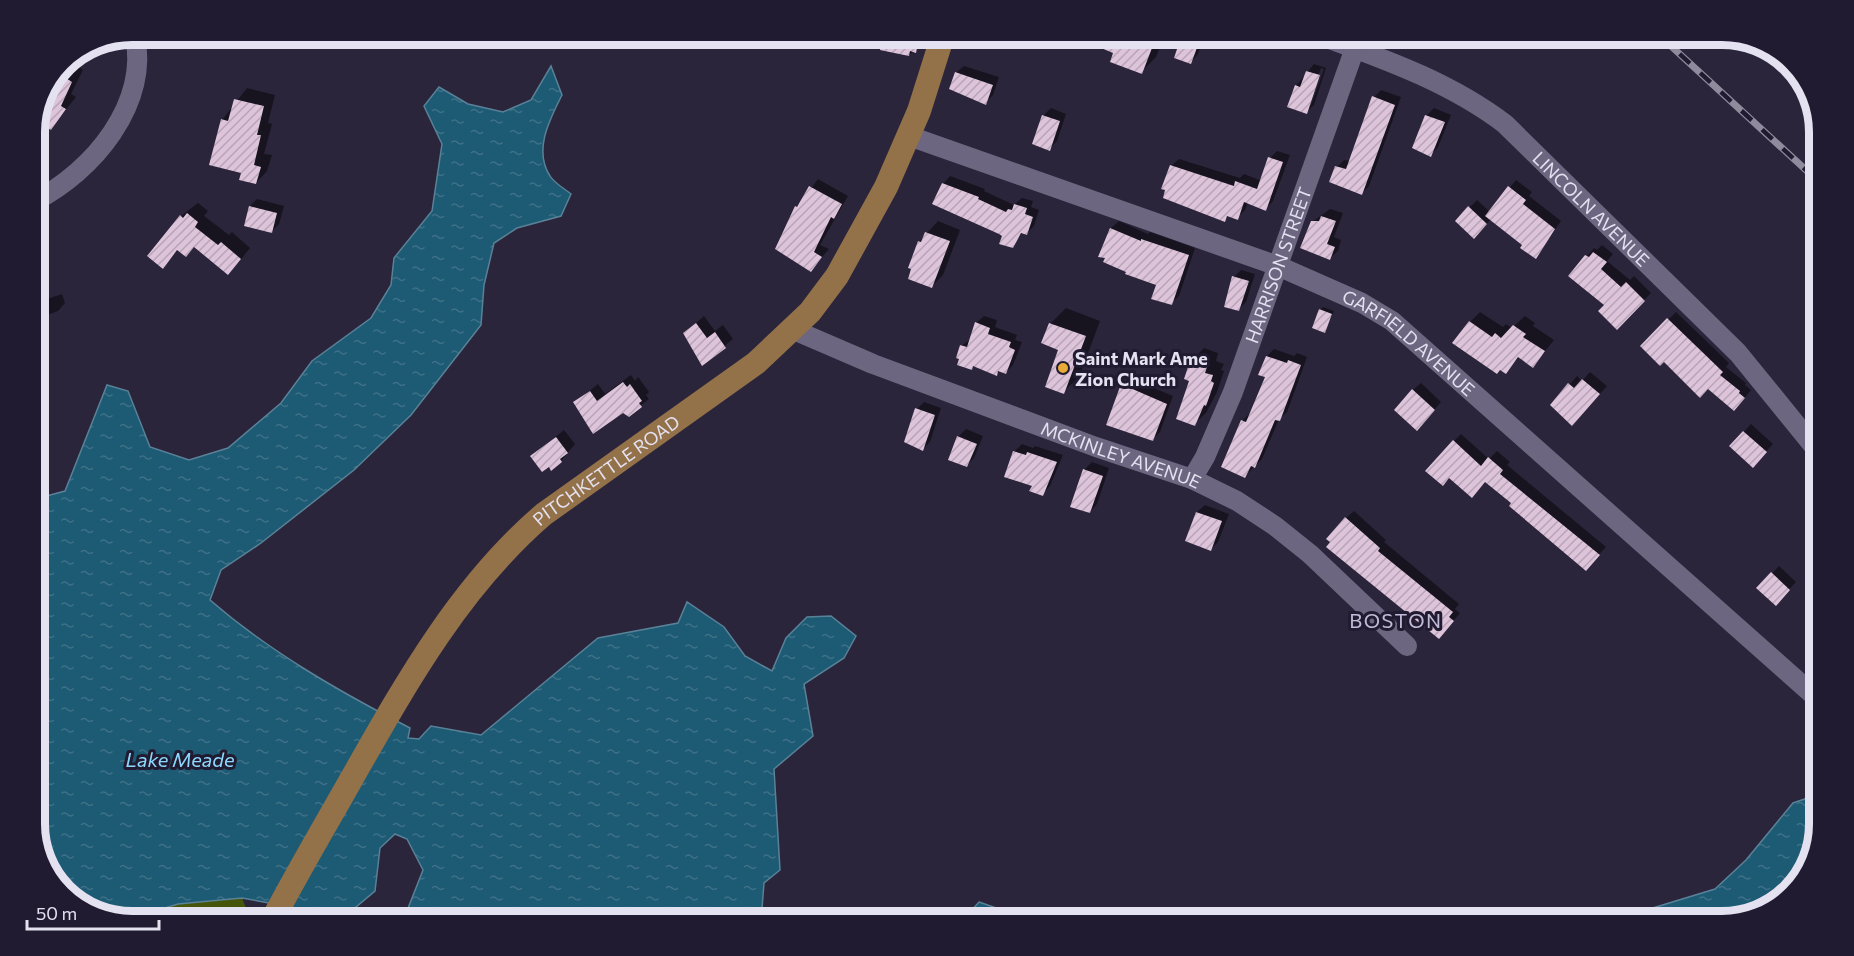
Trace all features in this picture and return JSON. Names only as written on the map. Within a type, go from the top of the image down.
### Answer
[{"type":"main road","name":"PITCHKETTLE ROAD","points":[[277,911],[392,707],[464,599],[488,568],[514,540],[544,514],[756,363],[794,330],[837,276],[886,187],[909,136],[931,77],[940,45]]},
{"type":"street","points":[[45,195],[66,182],[94,157],[108,140],[130,94],[138,51],[137,45]]},
{"type":"street","name":"LINCOLN AVENUE","points":[[1347,45],[1449,87],[1478,104],[1505,124],[1738,353],[1809,439]]},
{"type":"street","name":"HARRISON STREET","points":[[1192,479],[1205,457],[1233,392],[1355,48]]},
{"type":"street","name":"GARFIELD AVENUE","points":[[909,136],[1278,266],[1362,303],[1415,339],[1809,690]]},
{"type":"street","name":"MCKINLEY AVENUE","points":[[794,330],[873,364],[1096,447],[1192,479],[1237,501],[1275,526],[1310,554],[1407,646]]},
{"type":"green space","points":[[242,898],[246,908],[245,911],[155,911],[178,904]]},
{"type":"water","name":"Lake Meade","points":[[551,66],[562,95],[548,124],[543,156],[552,179],[571,194],[561,216],[517,228],[494,243],[484,285],[481,325],[411,415],[354,470],[261,543],[221,570],[210,600],[281,654],[410,728],[408,738],[419,739],[431,726],[481,735],[598,638],[678,623],[687,602],[724,627],[745,656],[772,671],[786,638],[807,617],[831,616],[856,636],[844,658],[804,684],[813,736],[774,769],[780,870],[764,883],[762,911],[407,911],[423,870],[407,839],[395,834],[380,848],[375,891],[351,911],[312,911],[242,898],[178,904],[155,911],[115,909],[93,902],[75,890],[60,873],[50,852],[45,830],[45,496],[65,491],[107,385],[128,391],[150,447],[189,460],[228,448],[281,403],[312,361],[371,318],[391,285],[394,258],[432,211],[442,144],[424,106],[439,87],[468,104],[503,112],[531,100]]},
{"type":"water","points":[[1809,797],[1806,847],[1794,873],[1771,896],[1756,904],[1734,910],[1643,911],[1715,889],[1746,860],[1793,803]]},
{"type":"water","points":[[979,902],[1005,911],[971,911]]},
{"type":"building","points":[[881,45],[918,45],[916,53],[910,51],[909,56],[880,50]]},
{"type":"building","points":[[1094,45],[1144,45],[1152,48],[1142,74],[1110,62],[1113,53]]},
{"type":"building","points":[[1178,45],[1198,45],[1191,64],[1174,58]]},
{"type":"building","points":[[1306,71],[1320,75],[1307,114],[1287,107],[1295,85],[1300,87]]},
{"type":"building","points":[[955,72],[993,85],[986,105],[949,89]]},
{"type":"building","points":[[65,77],[72,82],[61,106],[66,109],[51,130],[45,126],[48,109],[54,93]]},
{"type":"building","points":[[1372,96],[1395,105],[1362,195],[1329,182],[1335,166],[1346,169]]},
{"type":"building","points":[[234,99],[264,106],[257,135],[261,135],[254,165],[261,167],[256,184],[239,180],[241,173],[209,165],[221,119],[228,121]]},
{"type":"building","points":[[1042,115],[1060,121],[1050,151],[1032,144]]},
{"type":"building","points":[[1425,115],[1445,122],[1431,157],[1412,148]]},
{"type":"building","points":[[1268,157],[1283,162],[1266,211],[1244,202],[1238,220],[1227,216],[1225,222],[1163,198],[1165,190],[1161,189],[1170,165],[1234,186],[1235,181],[1257,189]]},
{"type":"building","points":[[942,183],[979,197],[978,199],[1006,212],[1008,209],[1012,210],[1014,204],[1027,208],[1025,214],[1033,217],[1027,235],[1021,233],[1013,248],[999,244],[1002,236],[999,234],[932,204]]},
{"type":"building","points":[[809,186],[842,204],[834,219],[831,217],[814,252],[822,257],[811,272],[775,249],[795,206],[797,207]]},
{"type":"building","points":[[1508,186],[1526,200],[1523,204],[1555,229],[1536,259],[1520,248],[1522,245],[1485,216]]},
{"type":"building","points":[[249,206],[277,213],[272,233],[244,226]]},
{"type":"building","points":[[1468,206],[1487,224],[1474,239],[1455,221]]},
{"type":"building","points":[[187,213],[198,222],[195,227],[218,245],[221,242],[241,259],[228,275],[194,247],[186,257],[177,250],[163,269],[147,256],[180,215],[183,218]]},
{"type":"building","points":[[1321,216],[1336,221],[1327,244],[1335,247],[1330,260],[1300,248],[1311,221],[1319,221]]},
{"type":"building","points":[[1110,228],[1141,241],[1141,239],[1189,255],[1172,305],[1151,299],[1156,285],[1125,274],[1126,272],[1103,262],[1105,258],[1098,257]]},
{"type":"building","points":[[925,232],[950,241],[932,288],[908,279],[911,269],[908,268],[918,241],[921,242]]},
{"type":"building","points":[[1593,252],[1607,262],[1601,269],[1621,287],[1626,282],[1645,301],[1617,330],[1598,311],[1604,305],[1568,276],[1585,255],[1589,257]]},
{"type":"building","points":[[1232,276],[1249,281],[1239,311],[1224,307]]},
{"type":"building","points":[[1319,309],[1332,314],[1325,333],[1312,328]]},
{"type":"building","points":[[1667,318],[1723,372],[1720,375],[1740,391],[1739,393],[1745,398],[1734,411],[1708,389],[1700,398],[1664,362],[1660,366],[1640,346]]},
{"type":"building","points":[[1469,321],[1492,337],[1495,333],[1501,338],[1513,325],[1526,334],[1523,337],[1545,351],[1533,368],[1518,357],[1506,374],[1500,370],[1497,374],[1452,343]]},
{"type":"building","points":[[975,322],[990,328],[988,334],[1011,342],[1009,347],[1015,350],[1006,374],[998,371],[997,376],[973,366],[972,370],[957,365],[959,359],[956,358],[960,345],[967,347]]},
{"type":"building","points":[[696,323],[707,338],[715,332],[726,348],[702,366],[683,333]]},
{"type":"building","name":"Saint Mark Ame Zion Church","points":[[1049,323],[1086,336],[1064,394],[1045,387],[1058,350],[1041,343]]},
{"type":"building","points":[[1266,356],[1301,365],[1280,421],[1275,420],[1255,468],[1251,466],[1245,478],[1221,467],[1241,420],[1246,422],[1265,377],[1258,375]]},
{"type":"building","points":[[1191,358],[1208,364],[1205,373],[1213,375],[1211,381],[1214,383],[1206,406],[1204,405],[1195,426],[1176,419],[1189,381],[1184,379]]},
{"type":"building","points":[[1582,379],[1600,394],[1572,426],[1550,405],[1568,383],[1574,388]]},
{"type":"building","points":[[623,382],[627,387],[630,384],[642,401],[639,403],[642,407],[629,417],[623,413],[593,434],[573,402],[590,391],[597,401]]},
{"type":"building","points":[[1121,384],[1167,404],[1153,441],[1106,425]]},
{"type":"building","points":[[1412,389],[1435,410],[1417,431],[1394,410]]},
{"type":"building","points":[[915,408],[935,415],[923,451],[904,442]]},
{"type":"building","points":[[1743,431],[1767,452],[1753,468],[1729,446]]},
{"type":"building","points":[[957,436],[977,444],[967,467],[948,460]]},
{"type":"building","points":[[556,437],[568,453],[560,459],[562,462],[551,471],[549,467],[542,472],[530,456]]},
{"type":"building","points":[[1453,440],[1481,466],[1488,457],[1503,470],[1500,474],[1600,555],[1586,571],[1509,506],[1511,503],[1485,482],[1472,498],[1449,478],[1443,486],[1425,471]]},
{"type":"building","points":[[1013,451],[1026,455],[1027,452],[1057,462],[1043,496],[1029,491],[1032,486],[1004,477]]},
{"type":"building","points":[[1083,469],[1103,476],[1090,513],[1070,507]]},
{"type":"building","points":[[1196,512],[1222,521],[1211,551],[1185,541]]},
{"type":"building","points":[[1345,517],[1380,548],[1378,551],[1453,612],[1449,617],[1454,621],[1439,639],[1326,547],[1330,542],[1326,539]]},
{"type":"building","points":[[1771,572],[1790,590],[1776,606],[1756,588]]},
{"type":"railway","points":[[1670,45],[1809,173]]},
{"type":"place","name":"Saint Mark Ame Zion Church","points":[[1063,368]]},
{"type":"district","name":"BOSTON","points":[[1396,620]]}]
